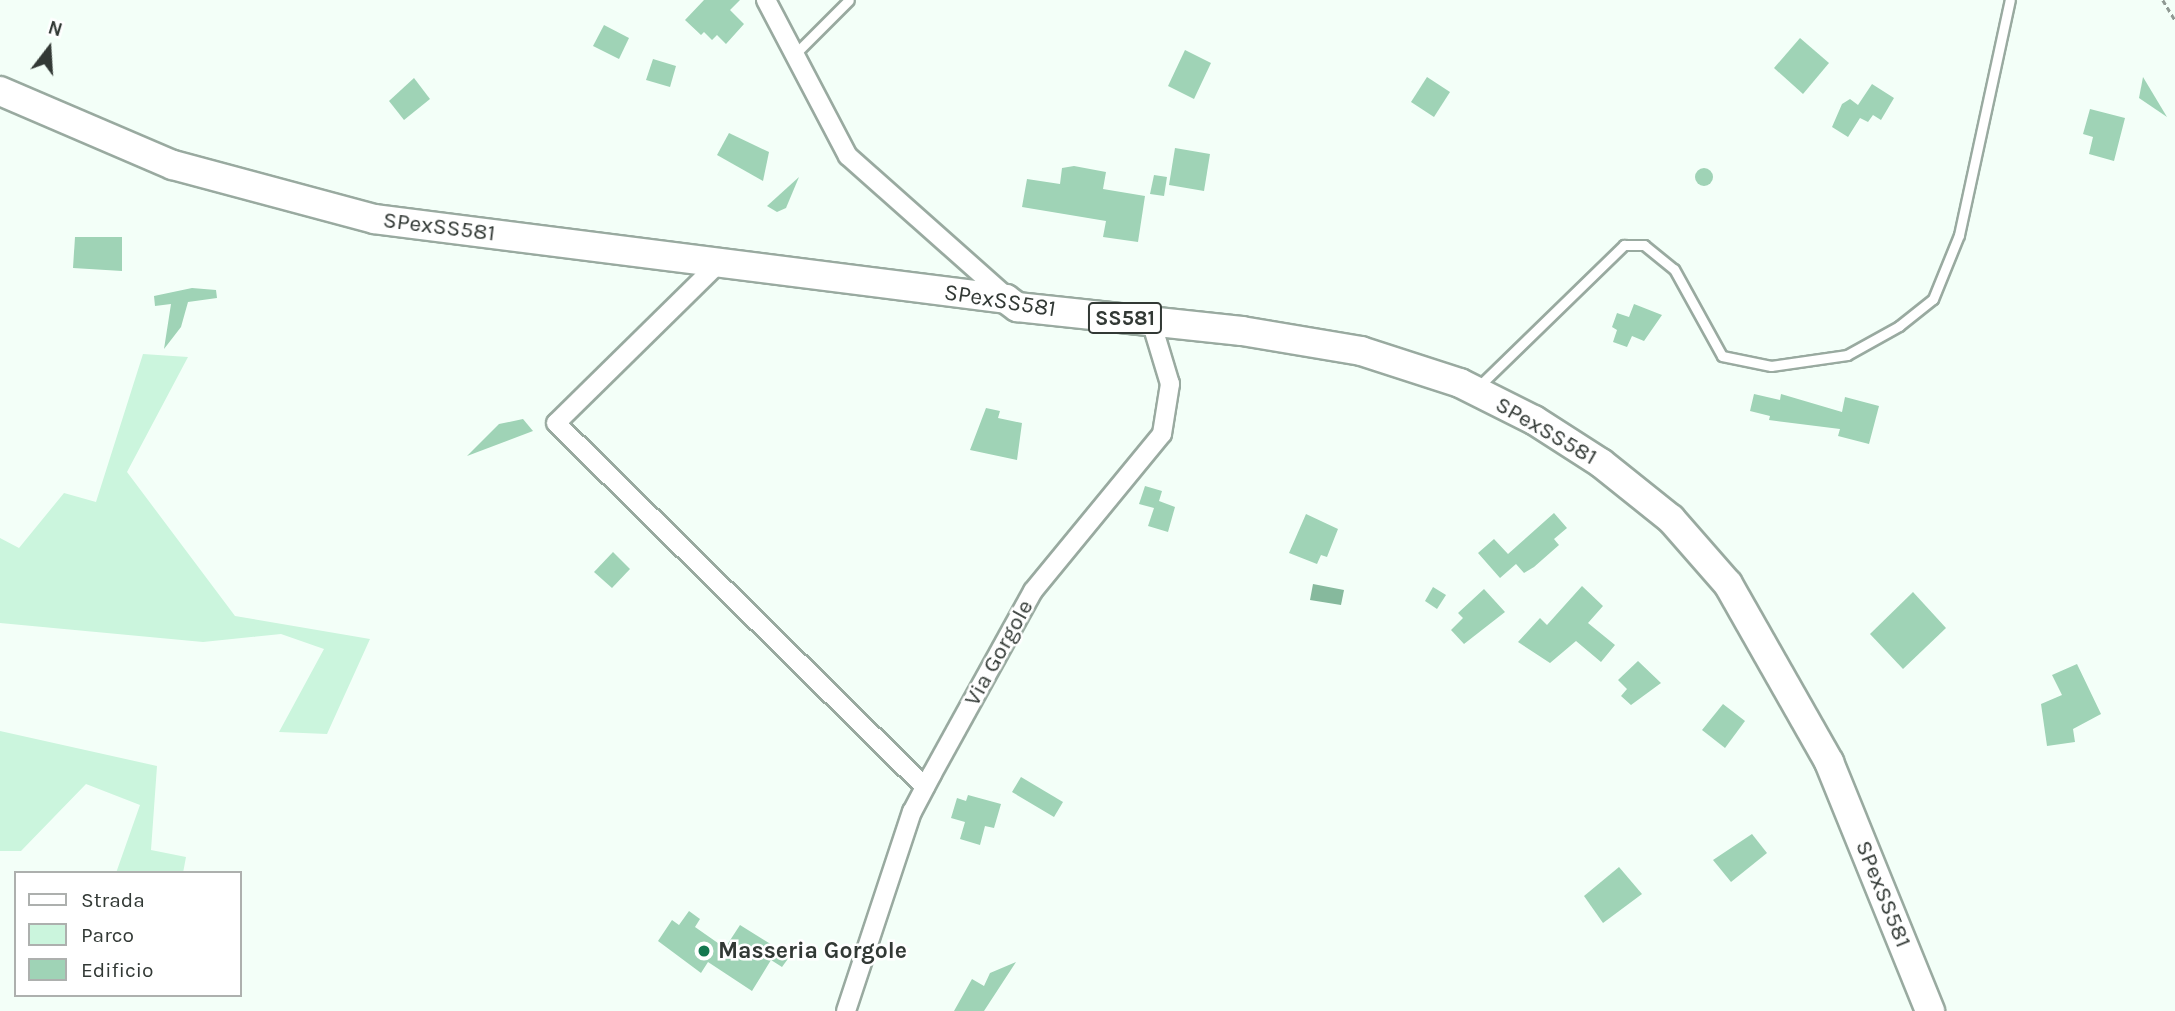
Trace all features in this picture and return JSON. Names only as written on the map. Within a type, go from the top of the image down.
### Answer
[{"type":"main road","name":"SPexSS581","points":[[0,91],[173,164],[374,219],[1006,299],[1017,306],[1151,321],[1361,351],[1474,390],[1601,463],[1671,519],[1728,584],[1829,762],[1930,1011]]},
{"type":"street","points":[[766,0],[863,174],[1017,306]]},
{"type":"street","points":[[719,263],[556,423],[925,787]]},
{"type":"street","name":"Via Gorgole","points":[[846,1011],[925,787],[1033,591],[1162,434],[1170,384],[1151,321]]},
{"type":"lane","points":[[795,54],[849,0]]},
{"type":"lane","points":[[1474,390],[1624,245],[1644,245],[1674,270],[1722,356],[1771,366],[1847,355],[1899,326],[1933,299],[1959,235],[2010,0]]},
{"type":"path","points":[[2162,0],[2175,20]]},
{"type":"green space","points":[[143,354],[188,357],[127,472],[235,616],[370,639],[327,734],[279,732],[324,649],[281,634],[203,642],[0,623],[0,538],[19,548],[64,493],[96,502]]},
{"type":"green space","points":[[0,731],[157,766],[151,850],[186,857],[183,871],[117,871],[140,805],[86,784],[21,851],[0,851]]},
{"type":"shaded area","points":[[1313,584],[1344,590],[1341,605],[1310,600]]},
{"type":"building","points":[[704,0],[740,0],[730,10],[744,24],[726,44],[717,35],[712,40],[704,32],[701,35],[685,20]]},
{"type":"building","points":[[604,25],[629,38],[619,59],[593,46]]},
{"type":"building","points":[[1800,38],[1829,63],[1803,94],[1774,68]]},
{"type":"building","points":[[1185,50],[1211,63],[1194,99],[1168,86]]},
{"type":"building","points":[[653,59],[676,66],[670,87],[646,80]]},
{"type":"building","points":[[1427,77],[1450,92],[1434,117],[1411,102]]},
{"type":"building","points":[[2143,77],[2167,117],[2139,98]]},
{"type":"building","points":[[414,78],[430,99],[404,120],[389,101]]},
{"type":"building","points":[[1872,84],[1894,98],[1881,120],[1873,115],[1868,122],[1860,118],[1848,137],[1832,127],[1842,104],[1850,99],[1858,105]]},
{"type":"building","points":[[2090,109],[2125,118],[2114,161],[2089,154],[2093,137],[2083,134]]},
{"type":"building","points":[[729,133],[769,152],[763,181],[717,155]]},
{"type":"building","points":[[1175,148],[1210,154],[1204,191],[1169,185]]},
{"type":"building","points":[[1074,166],[1106,172],[1103,189],[1145,196],[1138,242],[1103,237],[1106,221],[1022,207],[1027,179],[1060,184],[1062,168]]},
{"type":"building","points":[[1704,168],[1710,171],[1713,177],[1710,183],[1704,186],[1698,183],[1695,177],[1698,171]]},
{"type":"building","points":[[1154,175],[1167,177],[1164,196],[1150,194]]},
{"type":"building","points":[[799,177],[786,208],[777,212],[767,206]]},
{"type":"building","points":[[75,237],[122,237],[122,271],[73,268]]},
{"type":"building","points":[[192,288],[216,290],[217,298],[188,302],[181,327],[164,349],[171,304],[155,306],[154,296]]},
{"type":"building","points":[[1634,304],[1662,315],[1644,341],[1632,336],[1627,347],[1613,342],[1617,330],[1612,327],[1617,313],[1629,317]]},
{"type":"building","points":[[1754,394],[1780,400],[1781,394],[1842,412],[1845,397],[1879,406],[1869,444],[1838,436],[1840,429],[1769,420],[1770,416],[1750,411]]},
{"type":"building","points":[[986,408],[1000,411],[998,418],[1022,423],[1017,460],[970,450]]},
{"type":"building","points":[[523,419],[533,431],[467,456],[499,424]]},
{"type":"building","points":[[1145,486],[1162,491],[1159,501],[1175,507],[1168,532],[1148,526],[1154,508],[1139,504]]},
{"type":"building","points":[[1554,513],[1567,528],[1554,539],[1559,545],[1524,573],[1516,564],[1500,578],[1478,553],[1494,539],[1508,554]]},
{"type":"building","points":[[1306,514],[1338,529],[1327,557],[1321,555],[1317,564],[1289,553]]},
{"type":"building","points":[[613,552],[630,569],[612,588],[594,572]]},
{"type":"building","points":[[1582,586],[1603,606],[1588,623],[1615,645],[1601,662],[1576,641],[1550,663],[1518,642],[1540,618],[1547,625]]},
{"type":"building","points":[[1433,587],[1446,595],[1437,609],[1425,601]]},
{"type":"building","points":[[1484,589],[1505,612],[1464,644],[1451,630],[1463,618],[1458,613]]},
{"type":"building","points":[[1913,592],[1946,628],[1903,669],[1870,634]]},
{"type":"building","points":[[1638,661],[1661,683],[1631,705],[1621,696],[1627,689],[1618,680]]},
{"type":"building","points":[[2077,664],[2101,714],[2073,729],[2075,742],[2047,746],[2041,704],[2062,695],[2052,675]]},
{"type":"building","points":[[1723,704],[1745,721],[1725,748],[1702,730]]},
{"type":"building","points":[[1021,777],[1063,802],[1054,817],[1012,792]]},
{"type":"building","points":[[968,795],[1001,804],[994,828],[985,826],[980,845],[960,839],[965,822],[951,818],[957,798],[966,801]]},
{"type":"building","points":[[1752,834],[1767,853],[1731,882],[1713,860]]},
{"type":"building","points":[[1619,867],[1642,894],[1603,923],[1584,896]]},
{"type":"building","name":"Masseria Gorgole","points":[[689,911],[700,919],[695,927],[725,948],[740,925],[790,956],[782,967],[771,960],[752,991],[708,962],[701,973],[658,941],[672,920],[679,925]]},
{"type":"building","points":[[1016,962],[984,1011],[954,1011],[972,979],[984,986],[990,973]]},
{"type":"place","name":"Masseria Gorgole","points":[[704,951]]}]
